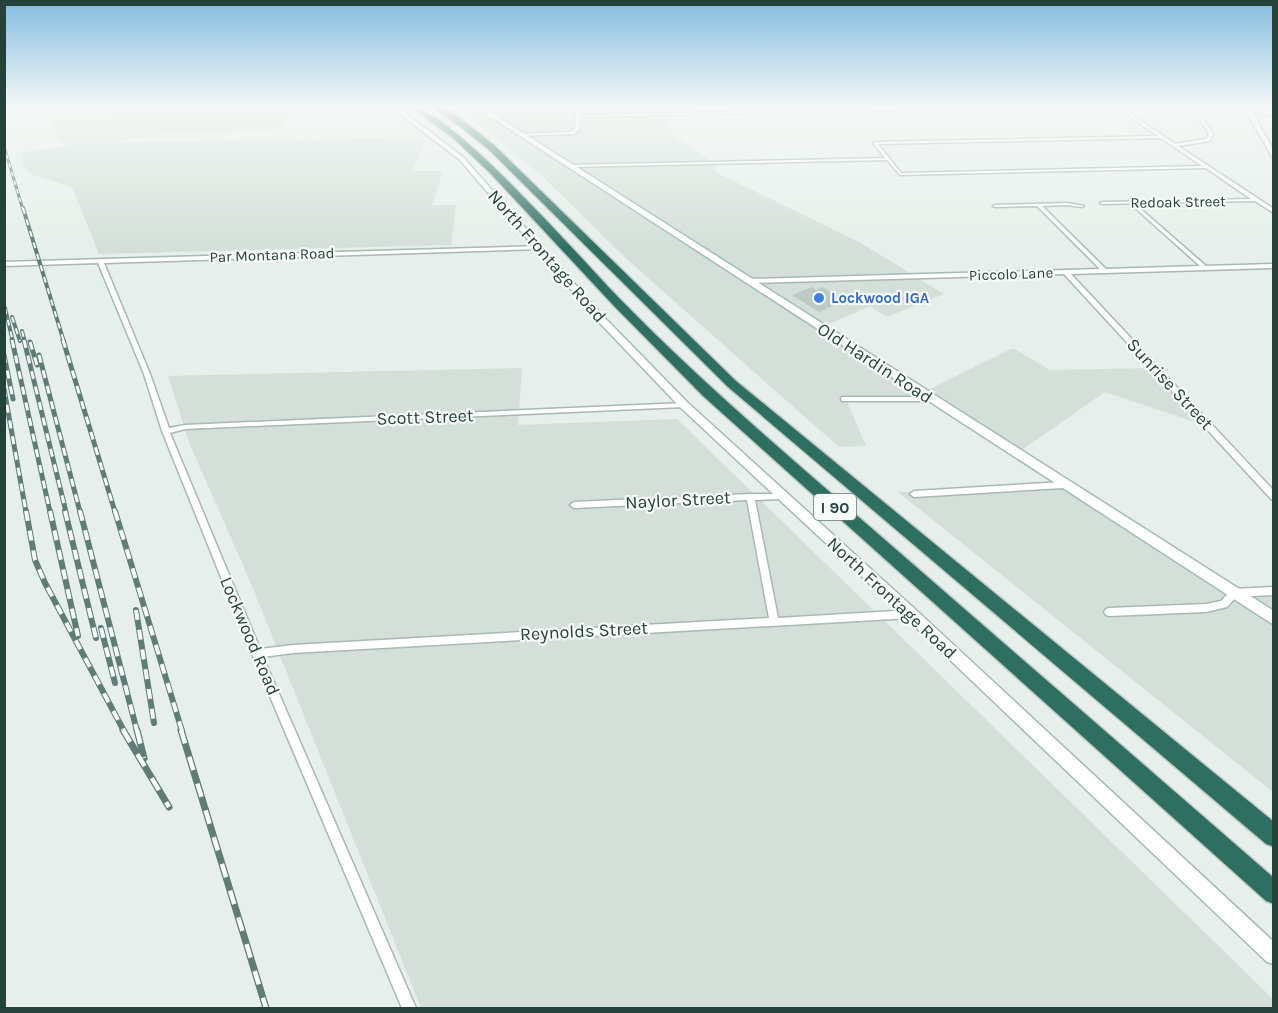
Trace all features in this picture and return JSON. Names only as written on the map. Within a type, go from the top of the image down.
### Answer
[{"type":"highway","name":"I 90","points":[[475,153],[499,175],[649,336],[708,393],[1274,893]]},
{"type":"highway","name":"I 90","points":[[497,153],[640,297],[732,384],[1274,836]]},
{"type":"street","name":"North Frontage Road","points":[[455,153],[599,317],[684,405],[1274,955]]},
{"type":"street","name":"Old Hardin Road","points":[[549,153],[928,399],[1274,619]]},
{"type":"street","points":[[883,153],[900,174],[1207,167]]},
{"type":"street","points":[[1187,153],[1274,212]]},
{"type":"street","points":[[569,166],[888,159]]},
{"type":"street","points":[[1214,172],[1228,172]]},
{"type":"street","name":"Redoak Street","points":[[1102,203],[1255,200]]},
{"type":"street","points":[[1038,205],[1105,271]]},
{"type":"street","points":[[994,206],[1082,206]]},
{"type":"street","points":[[1136,206],[1199,260],[1205,268]]},
{"type":"street","name":"Par Montana Road","points":[[4,264],[540,248]]},
{"type":"street","name":"Lockwood Road","points":[[100,261],[257,654],[410,1008]]},
{"type":"street","name":"Piccolo Lane","points":[[749,281],[1274,266]]},
{"type":"street","name":"Sunrise Street","points":[[1066,272],[1274,496]]},
{"type":"street","points":[[845,399],[928,399]]},
{"type":"street","name":"Scott Street","points":[[166,431],[197,427],[684,405]]},
{"type":"street","points":[[914,494],[1063,484]]},
{"type":"street","name":"Naylor Street","points":[[574,505],[782,496]]},
{"type":"street","points":[[750,497],[774,620]]},
{"type":"street","points":[[1110,612],[1206,608],[1224,604],[1234,593],[1274,591]]},
{"type":"street","name":"Reynolds Street","points":[[257,654],[293,649],[910,614]]},
{"type":"shaded area","points":[[21,153],[420,153],[412,171],[443,171],[432,205],[456,205],[451,245],[99,254],[72,187],[33,175],[22,165]]},
{"type":"shaded area","points":[[514,153],[699,153],[713,163],[717,173],[859,242],[944,294],[887,317],[870,306],[820,328],[920,394],[1013,348],[1050,370],[1154,368],[1210,427],[1105,392],[1016,454],[928,399],[846,399],[866,446],[839,447],[631,263],[542,176]]},
{"type":"shaded area","points":[[522,368],[518,425],[677,419],[1273,999],[1273,1008],[421,1008],[250,581],[190,445],[168,376]]},
{"type":"shaded area","points":[[1063,485],[1234,593],[1273,591],[1273,792],[898,492]]},
{"type":"building","name":"Lockwood IGA","points":[[812,287],[816,290],[823,287],[845,301],[819,312],[792,295]]},
{"type":"railway","points":[[6,153],[23,210]]},
{"type":"railway","points":[[23,208],[64,342]]},
{"type":"railway","points":[[5,308],[13,342]]},
{"type":"railway","points":[[12,317],[20,341]]},
{"type":"railway","points":[[22,331],[25,342]]},
{"type":"railway","points":[[12,340],[50,512]]},
{"type":"railway","points":[[24,340],[66,512]]},
{"type":"railway","points":[[63,340],[115,512]]},
{"type":"railway","points":[[30,342],[37,365]]},
{"type":"railway","points":[[4,355],[13,399]]},
{"type":"railway","points":[[39,355],[80,512]]},
{"type":"railway","points":[[4,389],[26,512]]},
{"type":"railway","points":[[26,511],[35,560],[45,583],[124,731]]},
{"type":"railway","points":[[50,511],[78,636]]},
{"type":"railway","points":[[65,511],[96,638]]},
{"type":"railway","points":[[80,511],[137,731]]},
{"type":"railway","points":[[115,511],[182,731]]},
{"type":"railway","points":[[136,610],[154,723]]},
{"type":"railway","points":[[101,628],[115,683]]},
{"type":"railway","points":[[123,730],[169,807]]},
{"type":"railway","points":[[137,730],[144,758]]},
{"type":"railway","points":[[181,730],[266,1008]]},
{"type":"place","name":"Lockwood IGA","points":[[819,298]]}]
